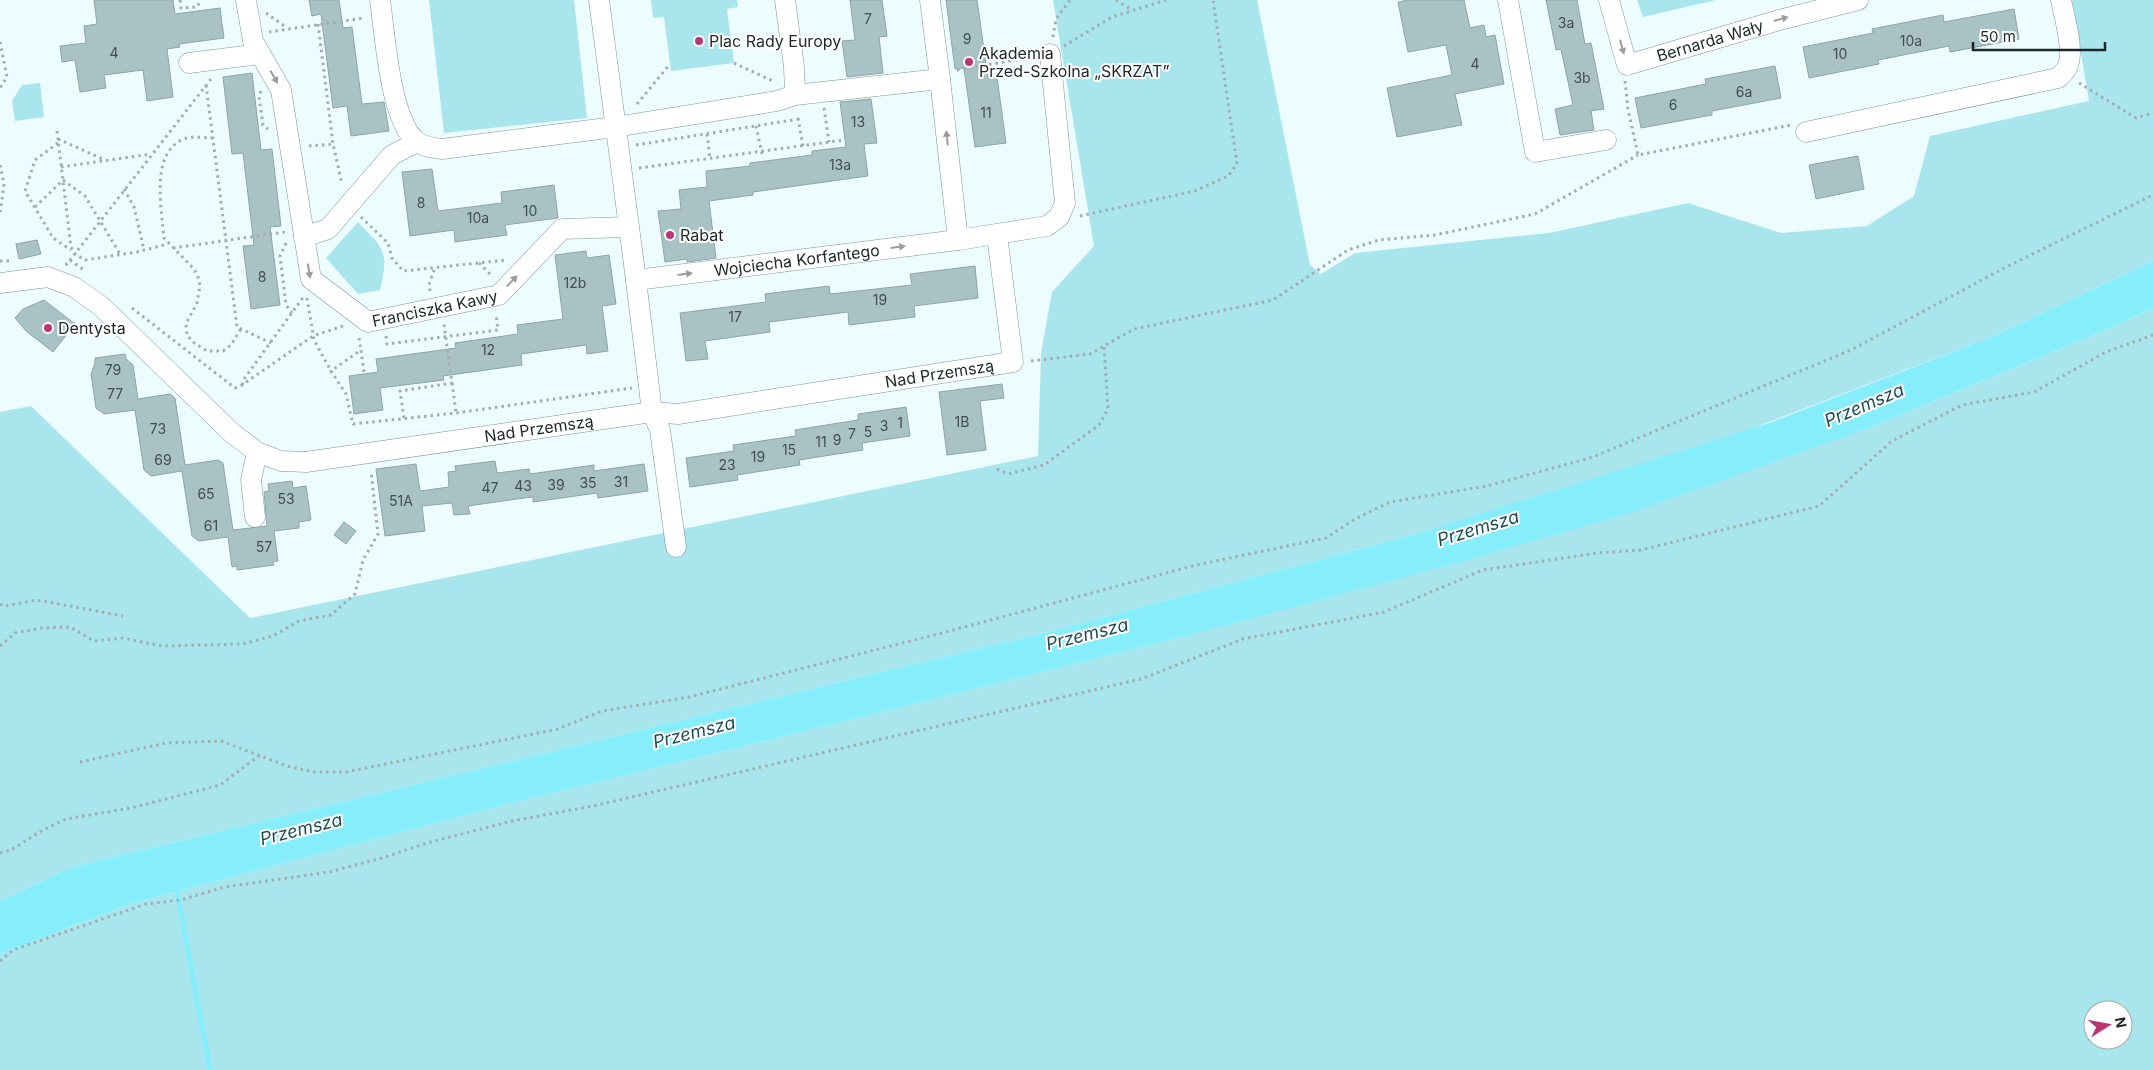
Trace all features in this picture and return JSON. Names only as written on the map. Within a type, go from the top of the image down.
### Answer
[{"type":"street","name":"Franciszka Kawy","points":[[246,0],[253,41],[281,90],[300,233],[311,279],[369,325],[438,308],[493,287],[498,295],[562,229],[628,226]]},
{"type":"street","points":[[599,0],[652,412],[660,430],[676,547]]},
{"type":"street","points":[[785,0],[795,93]]},
{"type":"street","points":[[930,0],[958,240]]},
{"type":"street","points":[[1508,0],[1535,152],[1606,140]]},
{"type":"street","name":"Bernarda Wały","points":[[1609,0],[1627,65],[1770,22],[1858,0]]},
{"type":"street","points":[[1806,132],[2058,78],[2070,62],[2070,50],[2060,0]]},
{"type":"street","points":[[381,8],[396,107],[403,125],[417,142],[433,148],[442,149],[615,127],[778,100],[795,93],[822,92],[940,79]]},
{"type":"street","points":[[189,63],[260,54]]},
{"type":"street","name":"Wojciecha Korfantego","points":[[636,280],[997,235],[1047,226],[1059,217],[1065,203],[1050,54]]},
{"type":"street","points":[[300,233],[328,229],[392,155],[417,142]]},
{"type":"street","name":"Nad Przemszą","points":[[0,284],[48,277],[74,288],[101,306],[232,433],[257,452],[281,462],[306,462],[652,412],[678,414],[1013,362],[997,235]]},
{"type":"street","points":[[255,517],[251,480],[257,452]]},
{"type":"path","points":[[180,0],[181,8],[197,6],[200,0]]},
{"type":"path","points":[[1050,54],[1056,19],[1070,0]]},
{"type":"path","points":[[1116,0],[1133,10]]},
{"type":"path","points":[[1077,216],[1195,191],[1228,176],[1237,164],[1213,0]]},
{"type":"path","points":[[288,29],[318,24],[381,8]]},
{"type":"path","points":[[318,24],[333,144],[340,180],[349,204],[388,243],[392,258],[404,271],[534,258]]},
{"type":"path","points":[[0,42],[7,77],[0,88]]},
{"type":"path","points":[[58,263],[68,264],[225,58]]},
{"type":"path","points":[[734,63],[795,93],[803,146]]},
{"type":"path","points":[[615,127],[632,111],[670,64]]},
{"type":"path","points":[[2064,72],[2090,91],[2136,118],[2153,113]]},
{"type":"path","points":[[206,85],[238,327],[271,343]]},
{"type":"path","points":[[260,86],[259,97],[263,125],[269,130]]},
{"type":"path","points":[[1624,87],[1638,155]]},
{"type":"path","points":[[822,92],[829,142]]},
{"type":"path","points":[[618,148],[799,119]]},
{"type":"path","points":[[756,126],[763,158]]},
{"type":"path","points":[[1013,362],[1090,354],[1134,329],[1273,300],[1348,250],[1379,240],[1435,235],[1535,214],[1638,155],[1782,127]]},
{"type":"path","points":[[57,131],[71,250]]},
{"type":"path","points":[[706,134],[710,159]]},
{"type":"path","points":[[213,138],[192,137],[182,140],[167,156],[160,175],[164,238],[194,269],[198,277],[200,286],[198,303],[186,324],[188,335],[192,342],[207,351],[223,351],[231,344],[241,329]]},
{"type":"path","points":[[621,171],[844,140]]},
{"type":"path","points":[[58,141],[35,160],[25,191],[53,238],[85,260],[144,250],[169,243]]},
{"type":"path","points":[[58,141],[107,160]]},
{"type":"path","points":[[316,145],[333,144]]},
{"type":"path","points":[[61,167],[152,154]]},
{"type":"path","points":[[0,166],[4,184],[0,212]]},
{"type":"path","points":[[35,207],[62,180]]},
{"type":"path","points":[[62,180],[85,196],[120,254]]},
{"type":"path","points":[[124,189],[134,206],[144,250]]},
{"type":"path","points":[[80,762],[166,743],[221,741],[261,754],[287,766],[313,772],[346,772],[558,729],[602,711],[689,697],[1196,564],[1326,538],[1356,519],[1390,502],[1487,486],[1590,458],[1851,350],[2008,266],[2153,195]]},
{"type":"path","points":[[173,248],[227,240],[300,233]]},
{"type":"path","points":[[292,313],[286,306],[280,256],[300,233]]},
{"type":"path","points":[[70,260],[87,272]]},
{"type":"path","points":[[0,261],[19,262]]},
{"type":"path","points":[[369,325],[387,344],[498,330],[493,287],[479,263]]},
{"type":"path","points":[[435,268],[429,285],[438,308],[445,337],[456,413]]},
{"type":"path","points":[[242,385],[244,379],[306,293],[313,336],[331,371],[346,394],[352,424],[456,413],[649,386]]},
{"type":"path","points":[[126,303],[235,388],[313,336],[369,325]]},
{"type":"path","points":[[364,372],[361,350],[369,325]]},
{"type":"path","points":[[0,961],[13,950],[146,904],[180,900],[225,887],[329,872],[382,858],[427,843],[512,821],[593,806],[1141,679],[1242,639],[1384,612],[1483,570],[1597,553],[1641,550],[1819,506],[1892,441],[1962,405],[2034,392],[2106,352],[2153,335]]},
{"type":"path","points":[[997,469],[1008,474],[1044,464],[1099,425],[1108,410],[1104,345]]},
{"type":"path","points":[[331,371],[361,350]]},
{"type":"path","points":[[404,418],[400,391],[452,383]]},
{"type":"path","points":[[0,646],[15,633],[42,628],[70,626],[94,641],[123,638],[162,646],[243,644],[274,636],[299,621],[331,615],[356,594],[363,560],[378,534],[369,454]]},
{"type":"path","points":[[0,604],[4,606],[37,600],[123,616]]},
{"type":"path","points":[[0,853],[11,850],[43,830],[66,819],[131,808],[220,785],[261,754]]},
{"type":"shaded area","points":[[429,0],[574,0],[587,118],[444,133]]},
{"type":"shaded area","name":"Plac Rady Europy","points":[[651,0],[737,0],[738,7],[727,9],[734,63],[671,71],[664,17],[653,18]]},
{"type":"shaded area","points":[[1053,0],[1257,0],[1310,265],[1321,274],[1355,253],[1549,233],[1688,203],[1781,233],[1867,226],[1914,196],[1930,136],[2089,101],[2072,0],[2153,0],[2153,261],[1994,336],[1709,445],[1416,534],[1048,632],[72,867],[0,901],[0,412],[31,406],[250,618],[1038,456],[1041,353],[1052,292],[1094,246]]},
{"type":"shaded area","points":[[1637,0],[1716,0],[1643,17]]},
{"type":"shaded area","points":[[40,83],[44,117],[15,121],[12,101],[22,85]]},
{"type":"shaded area","points":[[358,222],[379,246],[384,259],[384,267],[380,290],[358,294],[326,258]]},
{"type":"shaded area","points":[[2153,308],[2153,1070],[0,1070],[0,954],[129,904],[500,806],[1190,635],[1866,429],[2103,331]]},
{"type":"water","name":"Przemsza","points":[[2153,261],[2153,308],[2103,331],[1866,429],[1633,512],[1460,562],[1190,635],[500,806],[129,904],[0,954],[0,901],[72,867],[1048,632],[1416,534],[1769,423],[1994,336]]},
{"type":"building","points":[[94,0],[173,0],[175,14],[220,8],[224,38],[179,44],[180,47],[167,49],[173,97],[147,101],[143,70],[104,75],[106,88],[80,92],[75,60],[62,62],[60,46],[86,43],[84,26],[97,24]]},
{"type":"building","points":[[309,0],[339,0],[343,28],[352,27],[362,104],[384,102],[389,131],[351,136],[347,106],[333,108],[321,14],[312,16]]},
{"type":"building","points":[[850,0],[882,0],[887,36],[879,37],[883,73],[847,77],[842,41],[855,40]]},
{"type":"building","points":[[946,0],[977,0],[988,78],[997,77],[1006,143],[975,147],[964,68],[955,69]]},
{"type":"building","points":[[1408,0],[1464,0],[1470,28],[1484,25],[1486,37],[1495,35],[1504,84],[1455,94],[1462,125],[1397,137],[1387,88],[1452,75],[1446,45],[1408,52],[1398,2]]},
{"type":"building","points":[[1546,0],[1577,0],[1585,44],[1591,43],[1604,109],[1591,111],[1594,130],[1560,135],[1555,109],[1573,105],[1561,49],[1556,50]]},
{"type":"building","points":[[2014,9],[2019,39],[1950,52],[1949,46],[1878,60],[1879,64],[1809,78],[1803,47],[1873,33],[1872,29],[1943,15],[1944,22]]},
{"type":"building","points":[[1775,66],[1781,98],[1712,111],[1712,115],[1641,128],[1635,98],[1706,84],[1705,79]]},
{"type":"building","points":[[252,73],[261,150],[272,149],[281,226],[270,227],[280,305],[251,309],[243,246],[254,245],[243,153],[232,154],[223,77]]},
{"type":"building","points":[[871,99],[877,143],[864,144],[868,176],[753,192],[753,195],[709,201],[716,258],[687,262],[687,259],[665,262],[658,211],[681,209],[679,190],[707,187],[706,171],[750,166],[750,163],[812,155],[812,151],[846,147],[840,102]]},
{"type":"building","points":[[1858,156],[1864,189],[1816,199],[1809,165]]},
{"type":"building","points":[[432,169],[438,211],[502,203],[501,192],[554,185],[558,218],[505,225],[507,235],[455,242],[454,230],[410,236],[402,172]]},
{"type":"building","points":[[37,240],[41,254],[19,259],[16,244]]},
{"type":"building","points":[[586,251],[587,258],[609,255],[616,304],[602,306],[608,351],[587,354],[586,345],[521,354],[522,365],[443,376],[444,380],[380,388],[383,410],[354,414],[349,376],[378,372],[376,359],[456,348],[455,343],[518,334],[517,325],[563,319],[555,255]]},
{"type":"building","points":[[975,266],[978,298],[914,306],[915,317],[849,325],[848,312],[769,322],[770,332],[705,341],[708,359],[686,361],[680,313],[766,302],[765,294],[829,286],[830,294],[912,285],[910,274]]},
{"type":"building","name":"Dentysta","points":[[44,300],[75,324],[53,352],[26,331],[15,318],[23,309]]},
{"type":"building","points":[[125,354],[126,359],[133,365],[138,399],[170,394],[175,398],[185,465],[218,460],[223,463],[233,530],[267,526],[264,492],[269,491],[268,484],[292,481],[293,488],[306,486],[311,520],[299,522],[299,528],[274,531],[278,561],[273,562],[274,565],[237,570],[237,566],[232,567],[228,537],[199,541],[192,536],[182,471],[151,476],[144,470],[135,410],[104,414],[96,408],[91,374],[95,358]]},
{"type":"building","points":[[1002,384],[1004,398],[980,401],[986,450],[947,455],[939,392]]},
{"type":"building","points":[[906,407],[910,436],[862,443],[863,450],[799,460],[800,465],[737,475],[738,480],[690,487],[686,458],[734,451],[733,445],[796,436],[795,430],[858,420],[858,414]]},
{"type":"building","points":[[495,461],[497,473],[529,469],[530,474],[594,465],[594,471],[644,464],[648,491],[598,498],[597,493],[533,502],[533,497],[517,499],[468,506],[470,514],[454,515],[452,503],[422,506],[425,531],[385,536],[376,469],[416,464],[420,491],[449,487],[448,472],[456,471],[455,466]]},
{"type":"building","points":[[344,522],[356,531],[346,544],[334,535]]},
{"type":"waterway","points":[[176,886],[210,1070]]},
{"type":"place","name":"Plac Rady Europy","points":[[699,41]]},
{"type":"place","name":"Akademia Przed-Szkolna „SKRZAT”","points":[[969,62]]},
{"type":"place","name":"Rabat","points":[[670,235]]},
{"type":"place","name":"Dentysta","points":[[48,328]]}]
